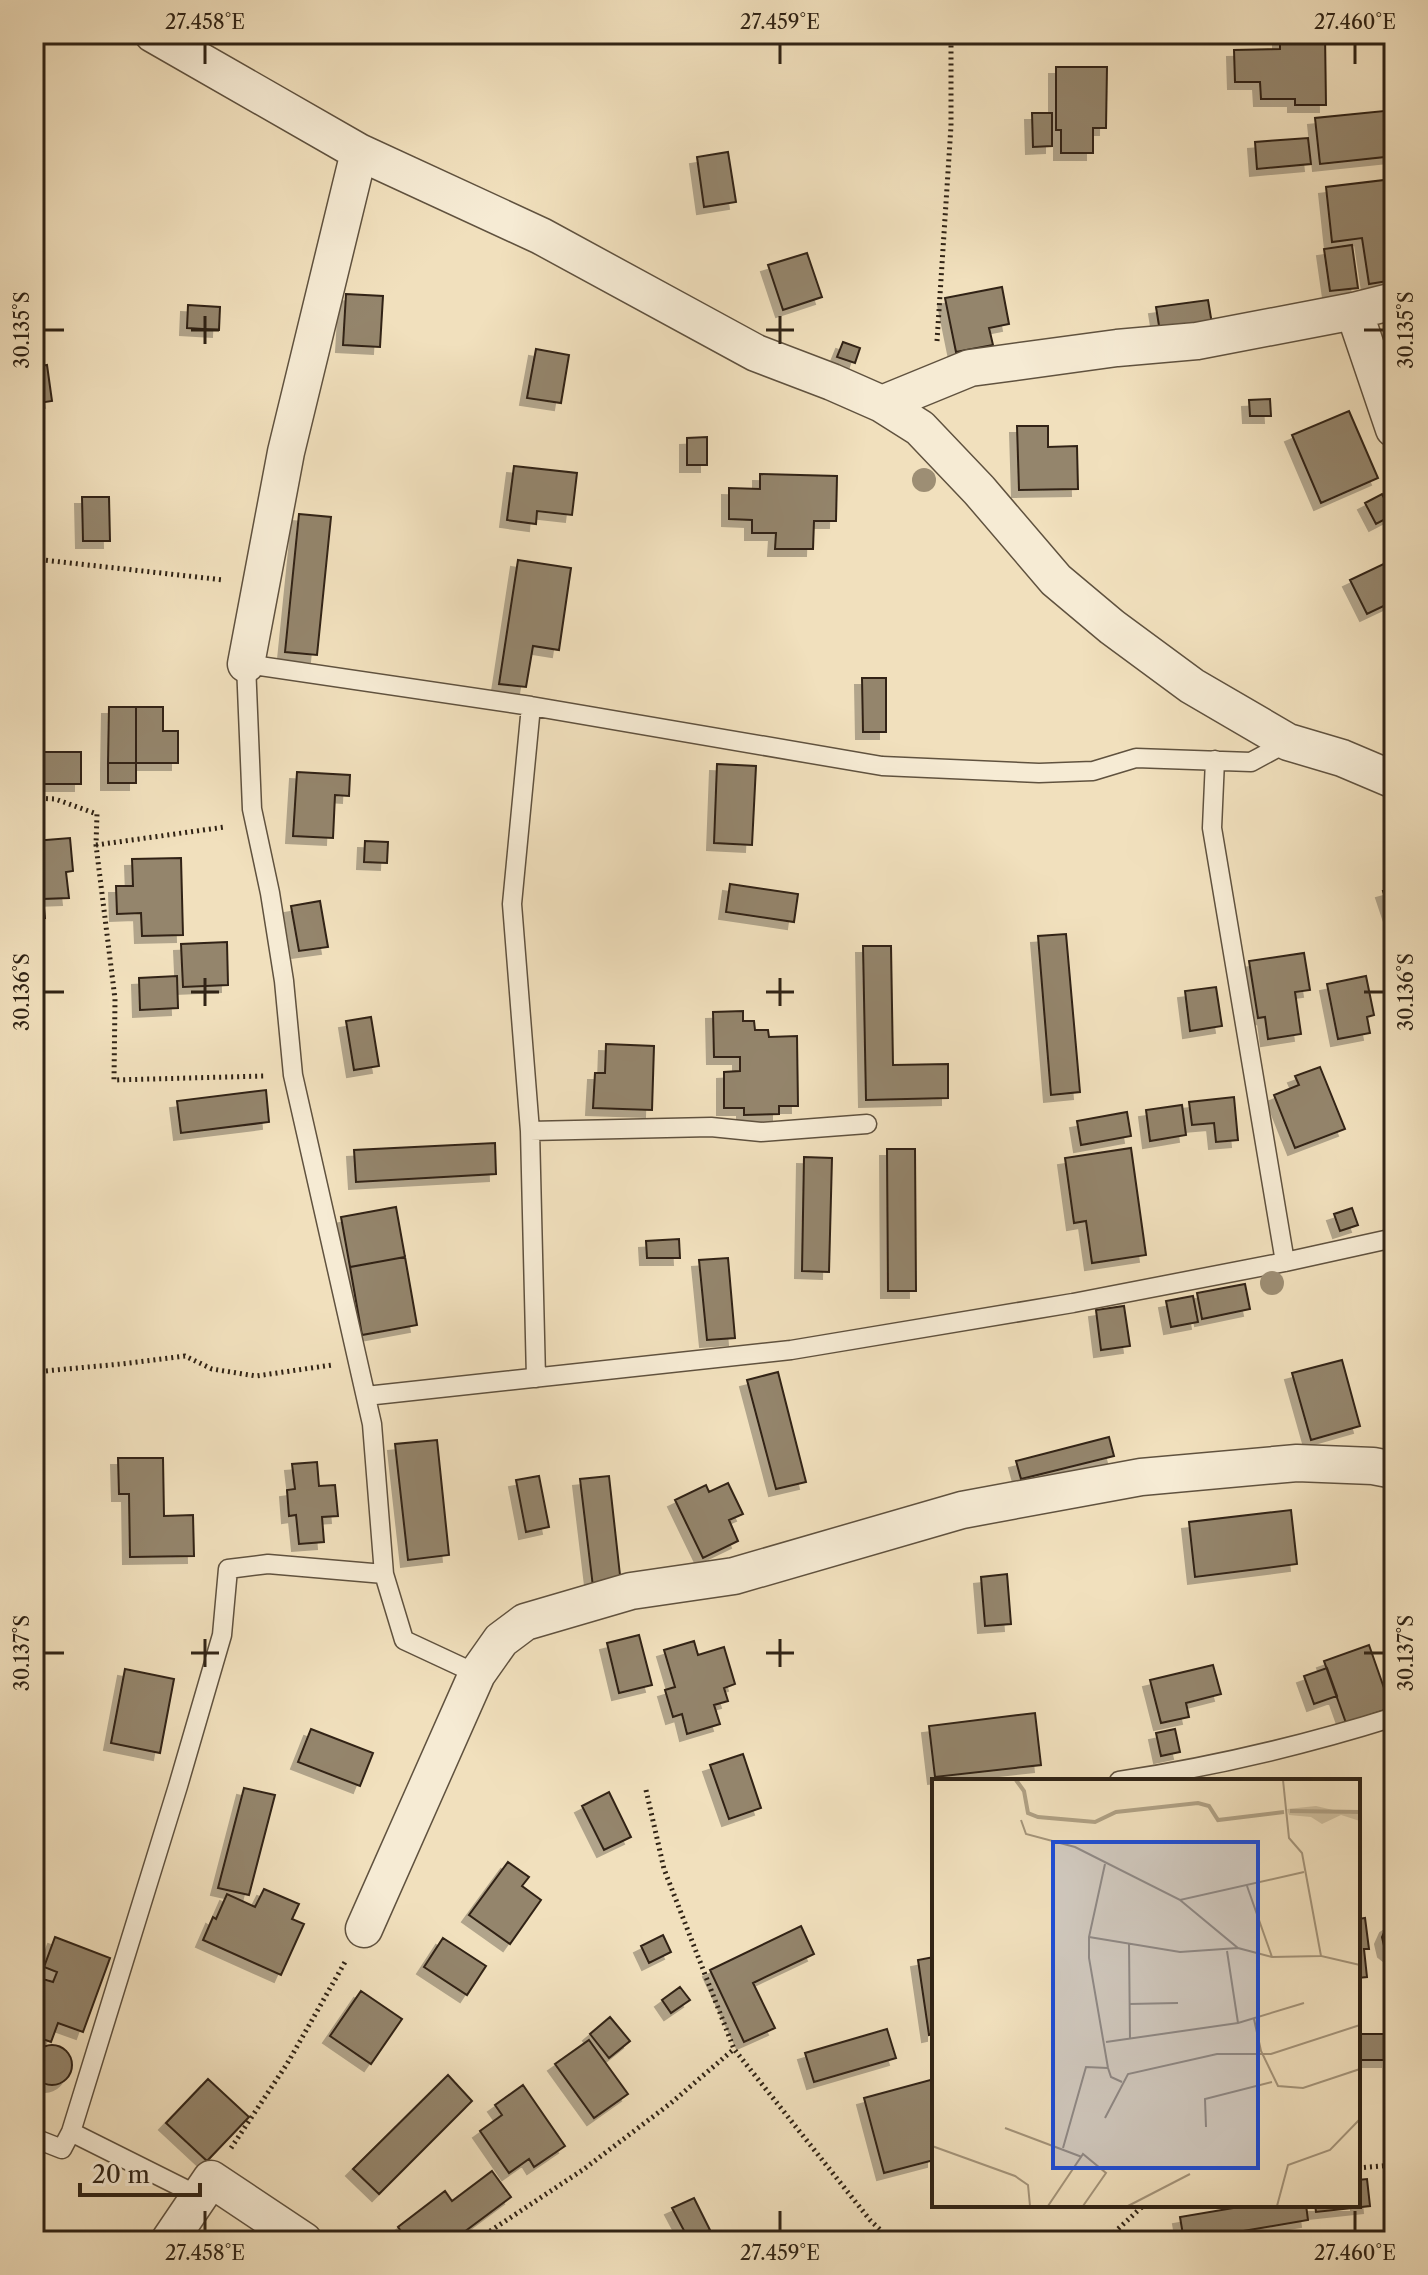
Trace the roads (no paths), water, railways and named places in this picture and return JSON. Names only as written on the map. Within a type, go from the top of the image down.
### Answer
[{"type":"street","points":[[153,34],[359,152],[541,236],[756,353],[882,404],[920,428],[979,490],[1056,580],[1112,627],[1192,686],[1288,742],[1342,758],[1394,780]]},
{"type":"street","points":[[246,664],[286,452],[359,152]]},
{"type":"street","points":[[882,404],[970,368],[1117,348],[1197,341],[1394,301]]},
{"type":"street","points":[[1354,311],[1394,429]]},
{"type":"street","points":[[364,1929],[477,1674],[501,1640],[525,1622],[631,1591],[734,1576],[962,1510],[1141,1477],[1297,1463],[1373,1466],[1394,1470]]},
{"type":"street","points":[[169,2241],[205,2187],[304,2241]]},
{"type":"lane","points":[[477,1674],[404,1640],[384,1574],[372,1424],[293,1075],[270,893],[252,809],[246,664],[531,706],[882,766],[1039,773],[1093,771],[1136,758],[1251,762],[1288,742]]},
{"type":"lane","points":[[531,706],[512,904],[530,1131],[536,1378]]},
{"type":"lane","points":[[1215,760],[1212,828],[1285,1262]]},
{"type":"lane","points":[[530,1131],[711,1127],[761,1132],[867,1124]]},
{"type":"lane","points":[[366,1396],[791,1350],[1073,1303],[1394,1238]]},
{"type":"lane","points":[[34,2138],[62,2149],[71,2132],[222,1635],[228,1569],[268,1564],[384,1574]]},
{"type":"lane","points":[[1132,1779],[1179,1772],[1357,1729],[1394,1717]]},
{"type":"lane","points":[[71,2132],[205,2187]]}]
